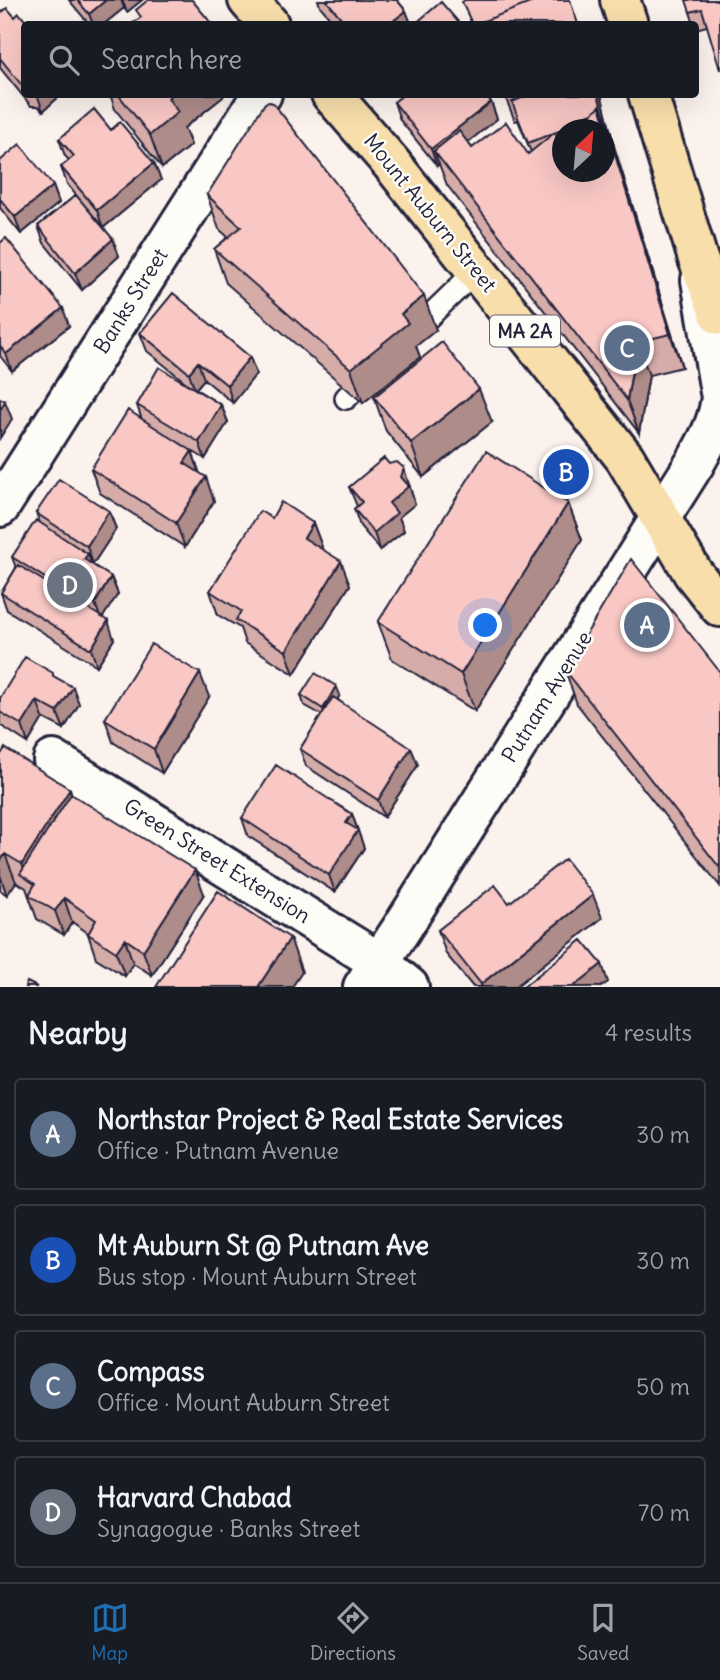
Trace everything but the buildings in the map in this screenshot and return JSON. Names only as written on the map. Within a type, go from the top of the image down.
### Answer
[{"type":"main road","points":[[248,0],[266,21]]},
{"type":"main road","points":[[620,0],[627,21]]},
{"type":"main road","name":"Mount Auburn Street","points":[[335,98],[382,151],[625,458],[693,573],[719,605]]},
{"type":"main road","points":[[649,98],[698,259],[720,315]]},
{"type":"street","name":"Banks Street","points":[[0,507],[259,98]]},
{"type":"street","points":[[698,259],[720,392]]},
{"type":"street","name":"Putnam Avenue","points":[[371,974],[708,439],[718,415],[720,402]]},
{"type":"street","name":"Green Street Extension","points":[[53,760],[371,974],[409,987]]},
{"type":"lane","points":[[346,398],[477,270]]},
{"type":"place","name":"Compass","points":[[627,348]]},
{"type":"place","name":"Mt Auburn St @ Putnam Ave","points":[[566,472]]},
{"type":"place","name":"Harvard Chabad","points":[[70,585]]},
{"type":"place","name":"Northstar Project & Real Estate Services","points":[[647,625]]}]
